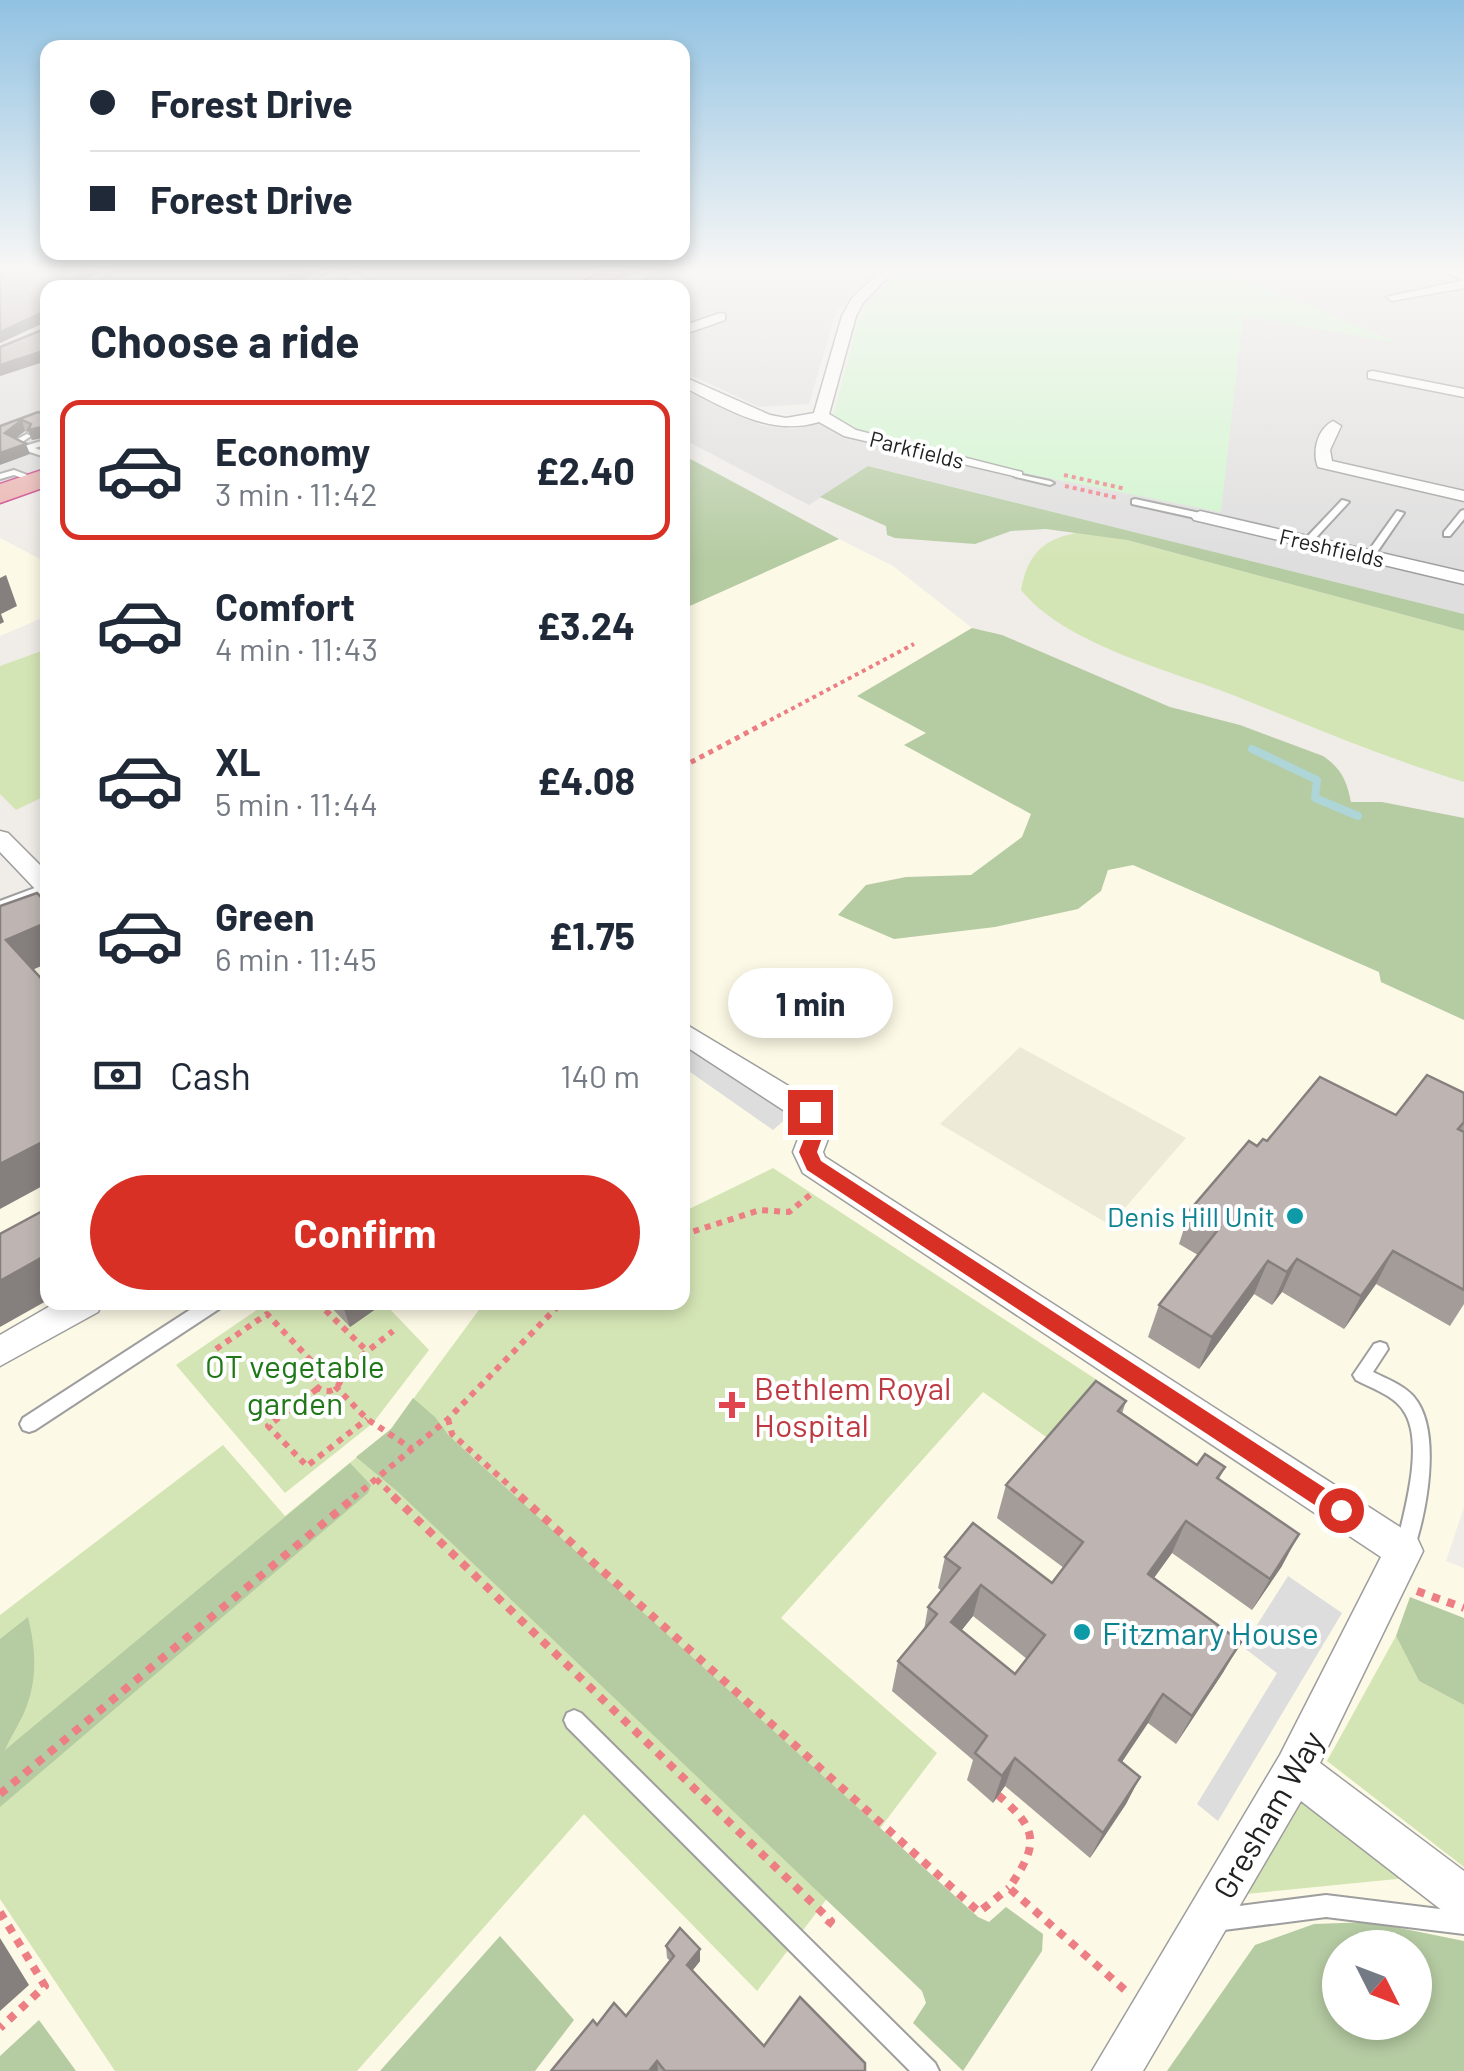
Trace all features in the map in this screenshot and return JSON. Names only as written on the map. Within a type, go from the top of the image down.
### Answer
[{"type":"highway","points":[[0,494],[40,473]]},
{"type":"street","points":[[690,384],[769,420],[796,423],[821,416],[834,368]]},
{"type":"street","points":[[1374,375],[1464,393]]},
{"type":"street","name":"Parkfields","points":[[821,416],[850,432],[1016,474]]},
{"type":"street","points":[[1333,426],[1322,450],[1324,464],[1464,496]]},
{"type":"street","name":"Freshfields","points":[[1200,516],[1464,578]]},
{"type":"street","points":[[0,838],[40,881]]},
{"type":"street","points":[[690,1036],[810,1112],[818,1126],[808,1152],[814,1165],[1398,1566]]},
{"type":"street","points":[[0,1352],[72,1310]]},
{"type":"street","name":"Gresham Way","points":[[1116,2071],[1295,1770],[1398,1566]]},
{"type":"street","points":[[1295,1770],[1464,1899]]},
{"type":"lane","points":[[27,436],[16,442],[28,448],[40,466]]},
{"type":"lane","points":[[28,448],[40,444]]},
{"type":"lane","points":[[0,477],[40,471]]},
{"type":"lane","points":[[1016,474],[1050,483]]},
{"type":"lane","points":[[1136,496],[1200,516]]},
{"type":"lane","points":[[1308,541],[1345,502]]},
{"type":"lane","points":[[1370,556],[1400,513]]},
{"type":"lane","points":[[1447,534],[1464,514]]},
{"type":"lane","points":[[0,905],[40,891]]},
{"type":"lane","points":[[29,1424],[204,1310]]},
{"type":"lane","points":[[1380,1350],[1362,1375],[1406,1400],[1416,1414],[1421,1438],[1418,1495],[1398,1566]]},
{"type":"lane","points":[[574,1720],[927,2071]]},
{"type":"lane","points":[[1205,1922],[1326,1906],[1464,1922]]},
{"type":"path","points":[[1016,474],[1030,468],[1136,496]]},
{"type":"path","points":[[1050,483],[1136,496]]},
{"type":"path","points":[[690,764],[914,644]]},
{"type":"path","points":[[690,1232],[760,1210],[789,1212],[832,1177]]},
{"type":"path","points":[[325,1310],[367,1352]]},
{"type":"path","points":[[0,1794],[448,1418],[554,1310]]},
{"type":"path","points":[[216,1349],[267,1314],[318,1368]]},
{"type":"path","points":[[335,1386],[342,1371],[394,1332]]},
{"type":"path","points":[[317,1389],[312,1375],[318,1368],[327,1364],[342,1371]]},
{"type":"path","points":[[335,1386],[367,1419],[412,1449]]},
{"type":"path","points":[[335,1386],[317,1389],[268,1426],[307,1466],[367,1419]]},
{"type":"path","points":[[448,1418],[452,1434],[979,1912],[1009,1888],[1028,1861],[1034,1834],[1027,1819],[998,1795]]},
{"type":"path","points":[[376,1478],[831,1921],[808,1953]]},
{"type":"path","points":[[1398,1566],[1464,1608]]},
{"type":"path","points":[[1009,1888],[1150,2013]]},
{"type":"path","points":[[0,1912],[45,1986],[0,2028]]},
{"type":"shaded area","points":[[0,368],[40,368],[40,469],[0,484]]},
{"type":"shaded area","points":[[690,368],[820,368],[809,404],[759,407],[690,374]]},
{"type":"shaded area","points":[[1237,368],[1464,368],[1464,614],[869,466],[809,505],[690,443],[690,393],[761,425],[792,429],[822,423],[847,437],[927,456],[935,450],[1019,472],[1220,511]]},
{"type":"shaded area","points":[[0,538],[40,559],[40,619],[0,636]]},
{"type":"shaded area","name":"Bethlem Royal Hospital","points":[[839,539],[893,566],[972,628],[858,696],[927,733],[1133,865],[1379,972],[1381,982],[1464,1020],[1464,1507],[1446,1561],[1464,1568],[1464,2071],[0,2071],[0,900],[40,887],[40,1310],[690,1310],[690,606]]},
{"type":"shaded area","points":[[690,1040],[797,1109],[773,1130],[690,1072]]},
{"type":"shaded area","points":[[1020,1047],[1186,1138],[1110,1225],[940,1124]]},
{"type":"shaded area","points":[[1288,1576],[1342,1613],[1218,1821],[1197,1804],[1277,1673],[1243,1647]]},
{"type":"green space","points":[[846,368],[1237,368],[1221,512],[1019,472],[856,430],[833,416]]},
{"type":"green space","points":[[690,459],[839,539],[690,606]]},
{"type":"green space","points":[[868,466],[1464,614],[1464,631],[1127,540],[1046,529],[1011,531],[975,544],[895,538],[887,535],[886,526],[820,497]]},
{"type":"green space","points":[[1083,532],[1127,540],[1464,631],[1464,782],[1119,653],[1063,626],[1021,590],[1028,566],[1040,549],[1058,538]]},
{"type":"green space","points":[[972,628],[1002,635],[1170,707],[1240,725],[1323,756],[1342,776],[1351,802],[1382,802],[1464,818],[1464,1020],[1381,982],[1379,972],[1133,865],[1108,870],[1101,891],[1078,909],[995,927],[894,939],[838,915],[866,885],[906,877],[971,875],[1022,837],[1031,814],[904,745],[926,733],[857,696]]},
{"type":"green space","points":[[40,652],[40,798],[16,810],[0,794],[0,666]]},
{"type":"green space","points":[[773,1168],[1097,1380],[1049,1439],[983,1392],[781,1618],[937,1753],[757,1991],[584,1814],[357,2071],[115,2071],[0,1899],[0,1615],[223,1445],[285,1516],[391,1429],[479,1310],[690,1310],[690,1209]]},
{"type":"green space","name":"OT vegetable garden","points":[[257,1310],[391,1310],[429,1350],[373,1423],[285,1493],[176,1365]]},
{"type":"green space","points":[[413,1398],[449,1436],[978,1917],[989,1922],[1006,1907],[1043,1934],[1042,1951],[963,2071],[913,2023],[926,2003],[922,1991],[397,1491],[356,1457],[391,1429]]},
{"type":"green space","points":[[350,1463],[371,1485],[368,1493],[0,1807],[0,1639],[28,1617],[34,1654],[32,1689],[5,1750]]},
{"type":"green space","points":[[1410,1597],[1464,1618],[1464,1705],[1419,1681],[1396,1636]]},
{"type":"green space","points":[[1396,1636],[1419,1681],[1464,1705],[1464,1867],[1327,1761]]},
{"type":"green space","points":[[1303,1799],[1407,1878],[1246,1894]]},
{"type":"green space","points":[[1370,1922],[1410,1930],[1322,1930],[1322,2040],[1432,2040],[1432,1935],[1464,1941],[1464,2071],[1167,2071],[1255,1945],[1314,1924]]},
{"type":"green space","points":[[500,1936],[574,2020],[535,2071],[380,2071]]},
{"type":"green space","points":[[39,2020],[76,2071],[0,2071],[0,2056]]},
{"type":"building","points":[[40,413],[40,427],[28,430],[31,424],[22,420],[5,433],[26,444],[0,453],[0,426]]},
{"type":"building","points":[[37,893],[40,896],[40,925],[6,940],[40,977],[40,1143],[0,1164],[0,906]]},
{"type":"building","name":"Denis Hill Unit","points":[[1427,1075],[1464,1093],[1464,1122],[1458,1129],[1464,1132],[1464,1290],[1393,1251],[1361,1296],[1297,1259],[1287,1272],[1268,1261],[1212,1337],[1159,1305],[1220,1227],[1190,1210],[1249,1141],[1257,1146],[1263,1139],[1267,1141],[1320,1077],[1396,1115]]},
{"type":"building","points":[[40,1212],[40,1258],[0,1281],[0,1234]]},
{"type":"building","name":"Fitzmary House","points":[[1096,1381],[1126,1401],[1118,1411],[1197,1465],[1205,1454],[1225,1467],[1217,1478],[1299,1534],[1270,1579],[1186,1521],[1148,1574],[1241,1642],[1192,1716],[1163,1694],[1119,1760],[1140,1777],[1103,1833],[1015,1758],[1002,1776],[975,1753],[987,1736],[898,1661],[937,1614],[928,1607],[960,1568],[945,1557],[973,1523],[1052,1583],[1083,1542],[1006,1485]],"holes":[[[981,1585],[1045,1635],[1015,1674],[951,1622]]]},
{"type":"building","points":[[680,1928],[700,1949],[687,1965],[764,2046],[800,1997],[865,2063],[865,2071],[665,2071],[657,2061],[649,2071],[551,2071],[593,2020],[597,2025],[614,2003],[626,2016],[674,1956],[666,1946]]},
{"type":"waterway","points":[[1252,749],[1317,780],[1315,798],[1358,816]]},
{"type":"place","name":"Denis Hill Unit","points":[[1295,1216]]},
{"type":"place","name":"Bethlem Royal Hospital","points":[[732,1405]]},
{"type":"place","name":"Fitzmary House","points":[[1082,1632]]},
{"type":"route","points":[[810,1112],[818,1126],[808,1152],[814,1165],[1341,1510]]}]
